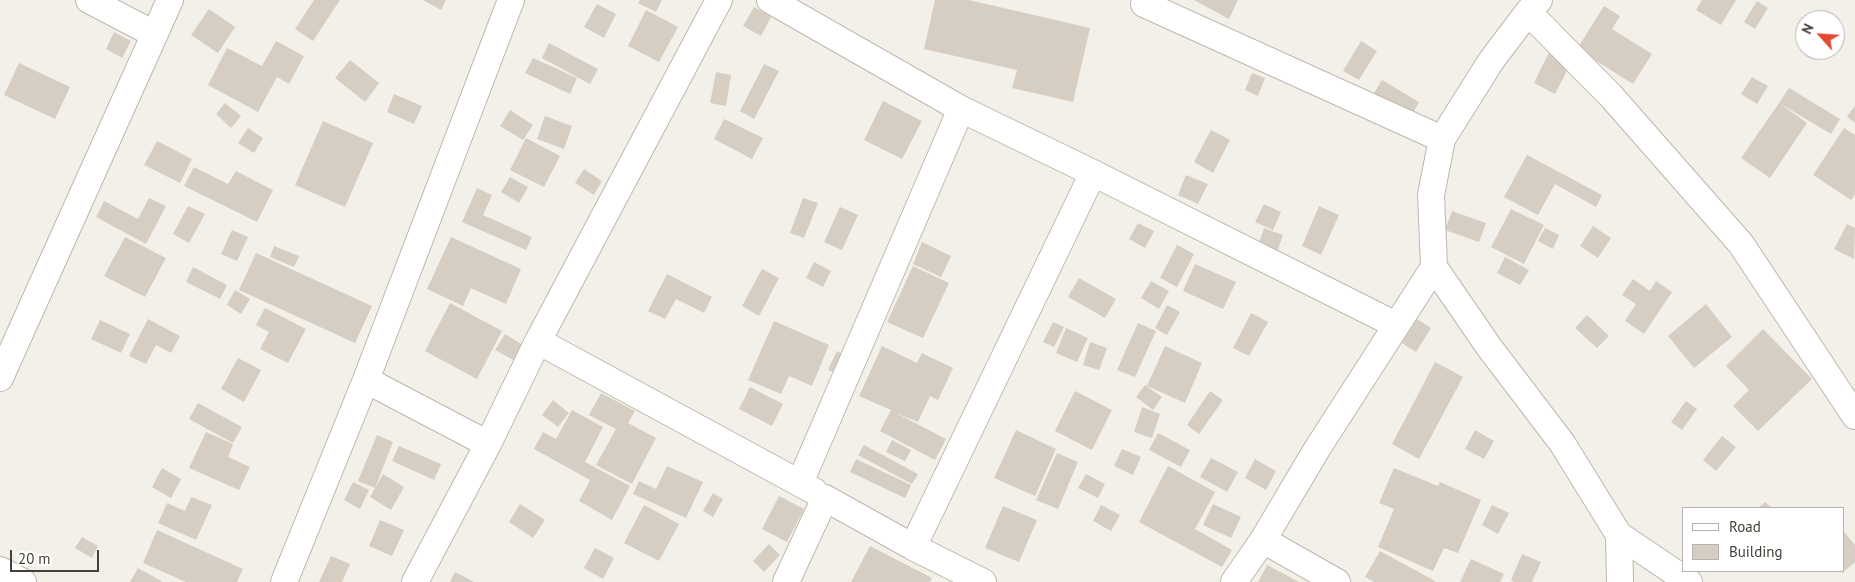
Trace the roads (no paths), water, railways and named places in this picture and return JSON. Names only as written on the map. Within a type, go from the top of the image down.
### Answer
[{"type":"street","points":[[89,0],[154,34]]},
{"type":"street","points":[[0,378],[170,0]]},
{"type":"street","points":[[284,582],[366,380],[511,0]]},
{"type":"street","points":[[415,582],[488,444],[538,341],[719,0]]},
{"type":"street","points":[[770,0],[961,109],[1093,172],[1396,325]]},
{"type":"street","points":[[1142,1],[1442,139]]},
{"type":"street","points":[[1689,582],[1620,534],[1562,443],[1490,347],[1434,266],[1431,195],[1442,139],[1491,61],[1534,6],[1740,244],[1855,416]]},
{"type":"street","points":[[800,483],[961,109]]},
{"type":"street","points":[[913,546],[1093,172]]},
{"type":"street","points":[[1234,582],[1263,540],[1317,449],[1434,266]]},
{"type":"street","points":[[538,341],[913,546],[983,582]]},
{"type":"street","points":[[366,380],[488,444]]},
{"type":"street","points":[[786,582],[825,498]]},
{"type":"street","points":[[1620,534],[1620,582]]},
{"type":"street","points":[[1263,540],[1337,582]]},
{"type":"street","points":[[0,570],[23,582]]}]
